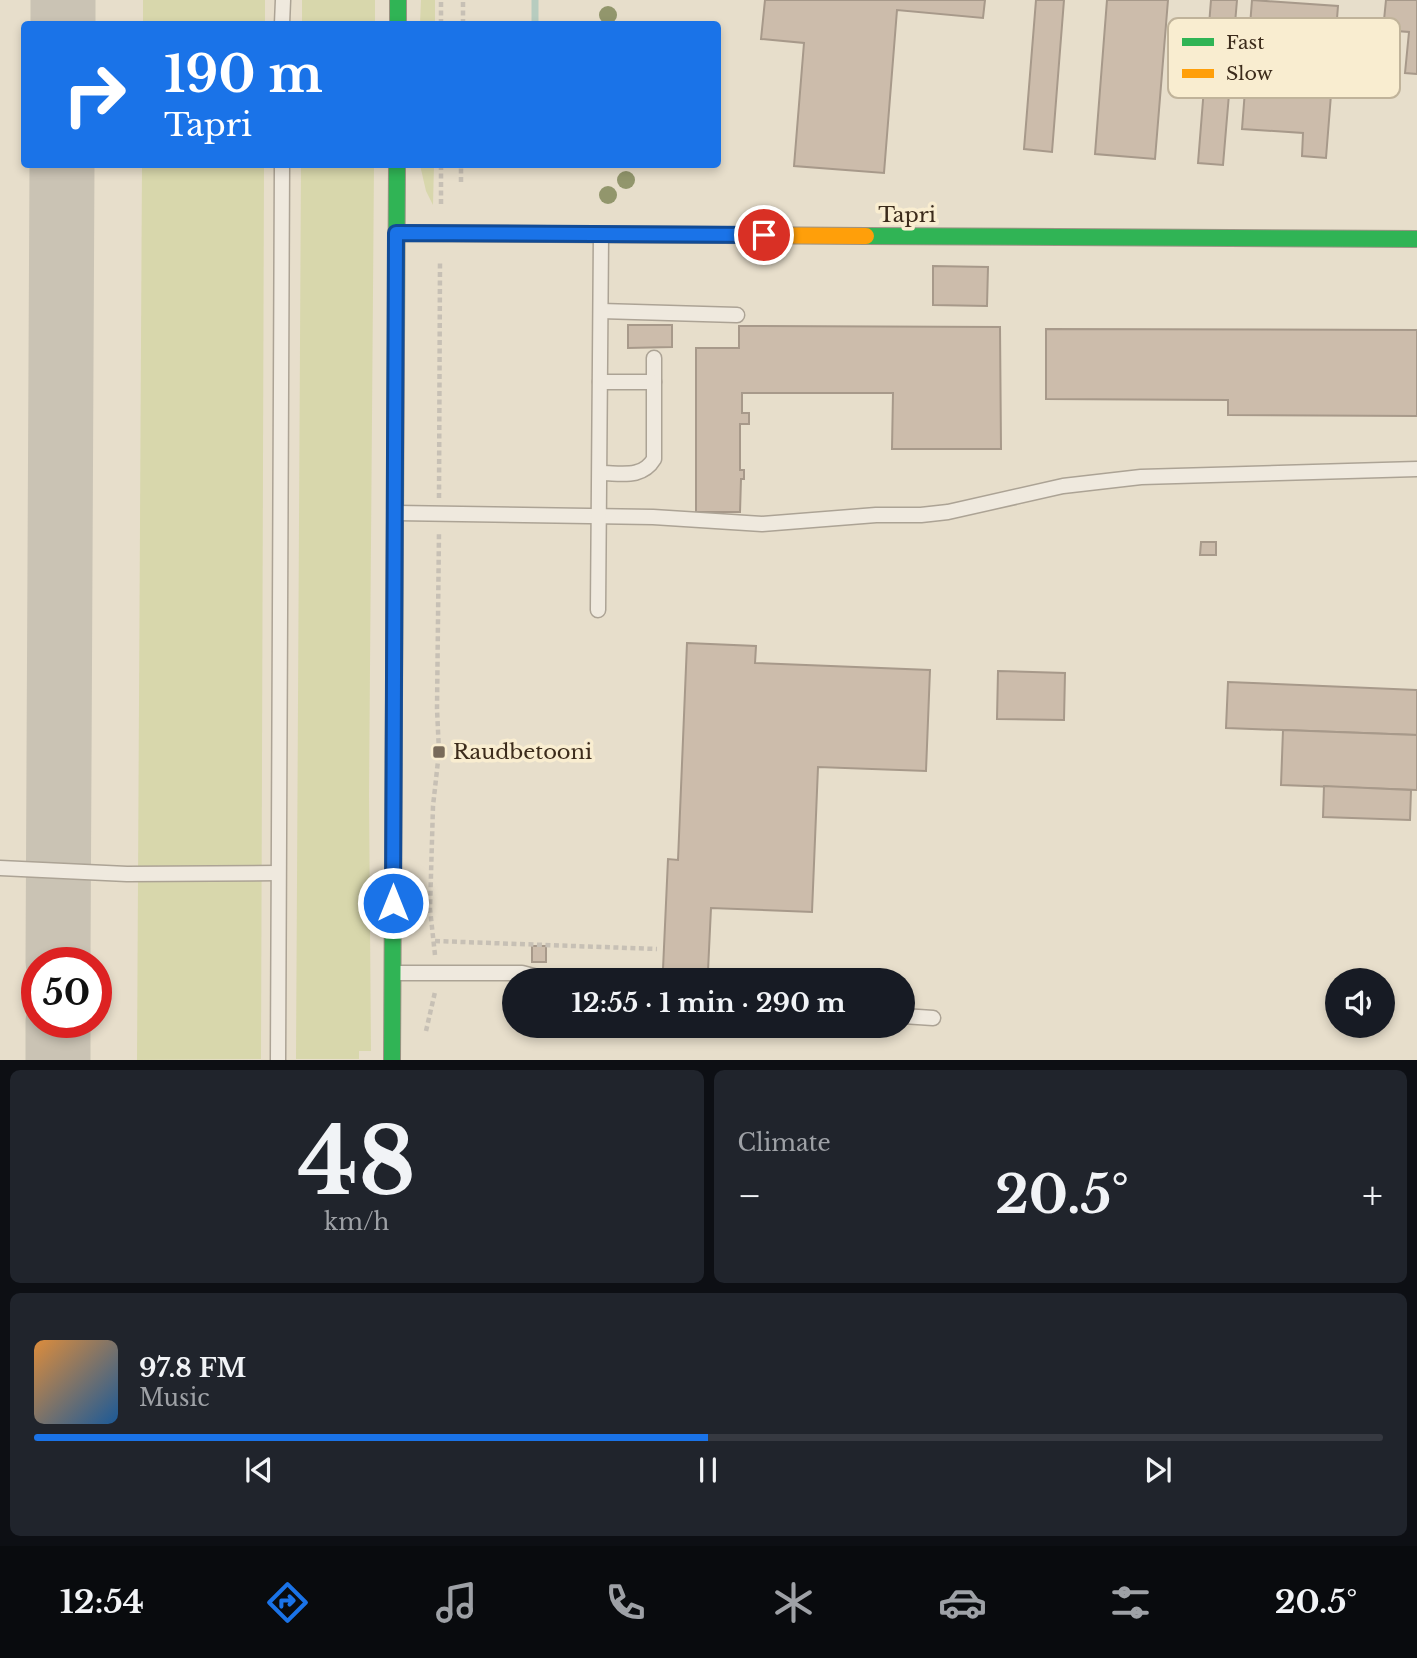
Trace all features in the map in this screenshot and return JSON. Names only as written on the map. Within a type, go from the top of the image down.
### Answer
[{"type":"street","points":[[398,0],[398,21]]},
{"type":"street","points":[[392,1059],[397,168]]},
{"type":"street","name":"Tapri","points":[[396,233],[1417,239]]},
{"type":"lane","points":[[282,21],[283,0]]},
{"type":"lane","points":[[278,1059],[282,168]]},
{"type":"lane","points":[[598,610],[601,234]]},
{"type":"lane","points":[[601,311],[737,314]]},
{"type":"lane","points":[[601,473],[636,474],[649,468],[654,459],[654,358]]},
{"type":"lane","points":[[600,382],[654,382]]},
{"type":"lane","points":[[395,513],[600,516],[762,524],[948,512],[1063,486],[1141,477],[1417,469]]},
{"type":"lane","points":[[0,868],[113,874],[278,873]]},
{"type":"lane","points":[[392,973],[502,973]]},
{"type":"lane","points":[[915,1017],[933,1018]]},
{"type":"path","points":[[441,0],[441,21]]},
{"type":"path","points":[[463,0],[463,21]]},
{"type":"path","points":[[426,1038],[426,1027],[435,999],[435,941],[430,909],[433,806],[439,752],[437,709],[441,168]]},
{"type":"path","points":[[461,168],[461,182]]},
{"type":"path","points":[[435,941],[657,949]]},
{"type":"green space","points":[[143,0],[265,0],[265,21],[143,21]]},
{"type":"green space","points":[[302,0],[375,0],[375,21],[302,21]]},
{"type":"green space","points":[[421,0],[435,0],[435,21],[420,21]]},
{"type":"green space","points":[[142,168],[264,168],[261,1059],[137,1060]]},
{"type":"green space","points":[[301,168],[374,168],[369,795],[371,1051],[359,1051],[359,1059],[296,1059]]},
{"type":"green space","points":[[421,168],[434,168],[433,205],[426,191]]},
{"type":"building","points":[[765,0],[985,0],[983,18],[897,10],[884,173],[794,166],[804,43],[761,39]]},
{"type":"building","points":[[1036,0],[1064,0],[1052,152],[1024,149]]},
{"type":"building","points":[[1107,0],[1168,0],[1155,159],[1095,154]]},
{"type":"building","points":[[1211,0],[1237,0],[1235,18],[1210,18]]},
{"type":"building","points":[[1252,0],[1338,6],[1337,18],[1251,18]]},
{"type":"building","points":[[1386,0],[1417,0],[1417,74],[1405,73],[1409,32],[1400,31],[1400,18],[1384,18]]},
{"type":"building","points":[[1203,98],[1229,98],[1223,165],[1198,163]]},
{"type":"building","points":[[1244,98],[1331,98],[1326,158],[1302,156],[1303,133],[1242,129]]},
{"type":"building","points":[[933,266],[988,267],[987,306],[933,305]]},
{"type":"building","points":[[628,325],[672,325],[672,347],[628,348]]},
{"type":"building","points":[[739,326],[1000,327],[1001,449],[892,449],[893,393],[742,393],[742,413],[749,413],[749,424],[740,424],[740,470],[744,470],[744,479],[741,479],[740,512],[696,512],[696,348],[739,348]]},
{"type":"building","points":[[1046,329],[1417,330],[1417,416],[1228,415],[1228,400],[1046,399]]},
{"type":"building","points":[[1201,542],[1216,542],[1216,555],[1200,555]]},
{"type":"building","points":[[687,643],[756,646],[755,663],[930,670],[926,771],[818,767],[812,912],[711,908],[708,968],[663,968],[668,859],[678,860]]},
{"type":"building","points":[[998,671],[1065,673],[1064,720],[997,719]]},
{"type":"building","points":[[1228,682],[1417,690],[1417,735],[1226,728]]},
{"type":"building","points":[[1283,730],[1417,735],[1417,790],[1281,785]]},
{"type":"building","points":[[1324,786],[1411,790],[1410,820],[1323,817]]},
{"type":"building","points":[[532,946],[546,946],[546,962],[532,962]]},
{"type":"waterway","points":[[535,0],[535,21]]},
{"type":"taxiway","points":[[63,0],[63,21]]},
{"type":"taxiway","points":[[58,947],[62,168]]},
{"type":"taxiway","points":[[58,1038],[58,1060]]},
{"type":"traffic: fast","points":[[398,0],[398,21]]},
{"type":"traffic: fast","points":[[392,1060],[397,168]]},
{"type":"traffic: fast","points":[[866,236],[1417,239]]},
{"type":"traffic: slow","points":[[396,233],[866,236]]},
{"type":"place","name":"Raudbetooni","points":[[439,752]]},
{"type":"route","points":[[393,903],[396,233],[764,235]]}]
